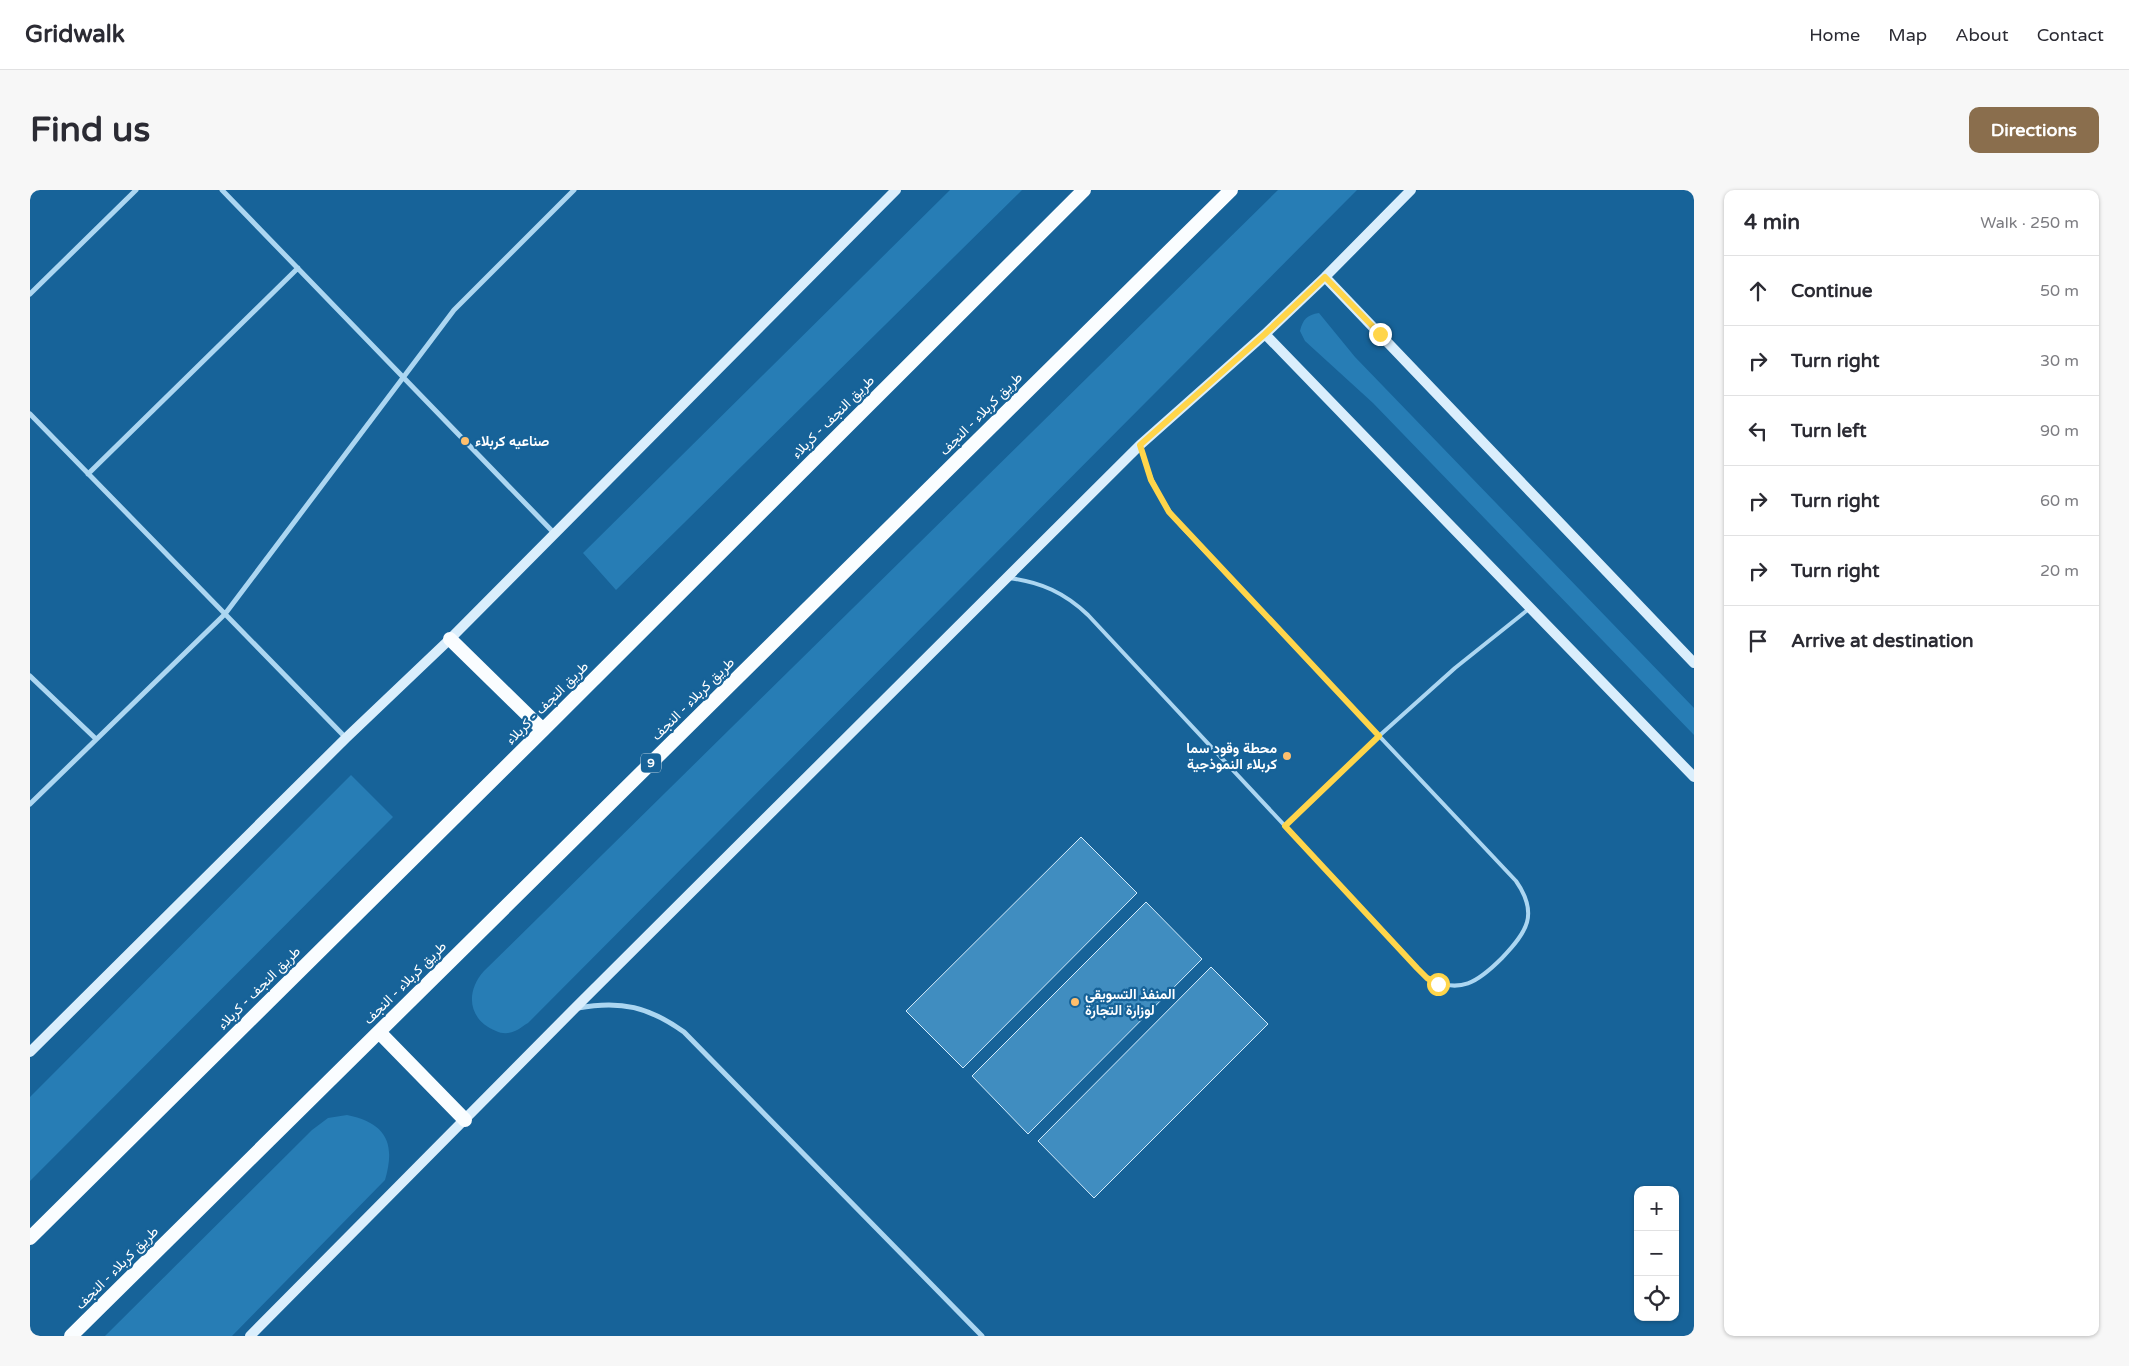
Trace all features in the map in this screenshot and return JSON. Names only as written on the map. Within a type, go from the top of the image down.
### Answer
[{"type":"highway","name":"طريق النجف - كربلاء","points":[[30,1238],[1084,190]]},
{"type":"highway","name":"طريق كربلاء - النجف","points":[[71,1336],[1231,190]]},
{"type":"highway","points":[[450,639],[543,730]]},
{"type":"highway","points":[[379,1032],[465,1120]]},
{"type":"main road","points":[[30,1052],[346,738],[450,639],[896,190]]},
{"type":"main road","points":[[250,1336],[575,1008],[1140,445],[1265,334],[1325,277],[1411,190]]},
{"type":"main road","points":[[1325,277],[1694,663]]},
{"type":"main road","points":[[1265,334],[1694,777]]},
{"type":"street","points":[[30,294],[136,190]]},
{"type":"street","points":[[222,190],[554,533]]},
{"type":"street","points":[[30,804],[225,614],[454,310],[574,190]]},
{"type":"street","points":[[88,474],[298,268]]},
{"type":"street","points":[[30,414],[346,738]]},
{"type":"street","points":[[30,676],[96,739]]},
{"type":"street","points":[[575,1008],[598,1004],[621,1004],[658,1016],[684,1032],[982,1336]]},
{"type":"lane","points":[[1007,578],[1043,585],[1075,602],[1427,978],[1438,984],[1464,985],[1487,973],[1520,939],[1526,927],[1528,909],[1523,891],[1516,880],[1169,512],[1151,480],[1140,445]]},
{"type":"lane","points":[[1285,826],[1379,736],[1468,656],[1530,608]]},
{"type":"shaded area","points":[[950,190],[1022,190],[616,590],[583,553]]},
{"type":"shaded area","points":[[1278,190],[1357,190],[528,1023],[513,1032],[503,1033],[487,1026],[480,1020],[472,1005],[472,996],[478,979],[484,971]]},
{"type":"shaded area","points":[[1319,313],[1355,357],[1694,708],[1694,735],[1373,403],[1305,341],[1300,331],[1303,323],[1309,316]]},
{"type":"shaded area","points":[[351,775],[393,817],[30,1181],[30,1097]]},
{"type":"shaded area","points":[[347,1115],[371,1123],[385,1137],[389,1155],[385,1180],[232,1336],[105,1336],[312,1130],[328,1118]]},
{"type":"building","points":[[1081,837],[1137,893],[963,1068],[906,1011]]},
{"type":"building","points":[[1146,902],[1202,959],[1028,1134],[972,1076]]},
{"type":"building","points":[[1211,967],[1268,1024],[1094,1198],[1038,1141]]},
{"type":"place","name":"صناعيه كربلاء","points":[[465,441]]},
{"type":"place","name":"محطة وقود سما كربلاء النموذجية","points":[[1287,756]]},
{"type":"place","name":"المنفذ التسويقي لوزارة التجارة","points":[[1075,1002]]},
{"type":"route","points":[[1380,334],[1325,277],[1265,334],[1140,445],[1151,480],[1169,512],[1379,736],[1285,826],[1417,968],[1427,978],[1438,984]]}]
